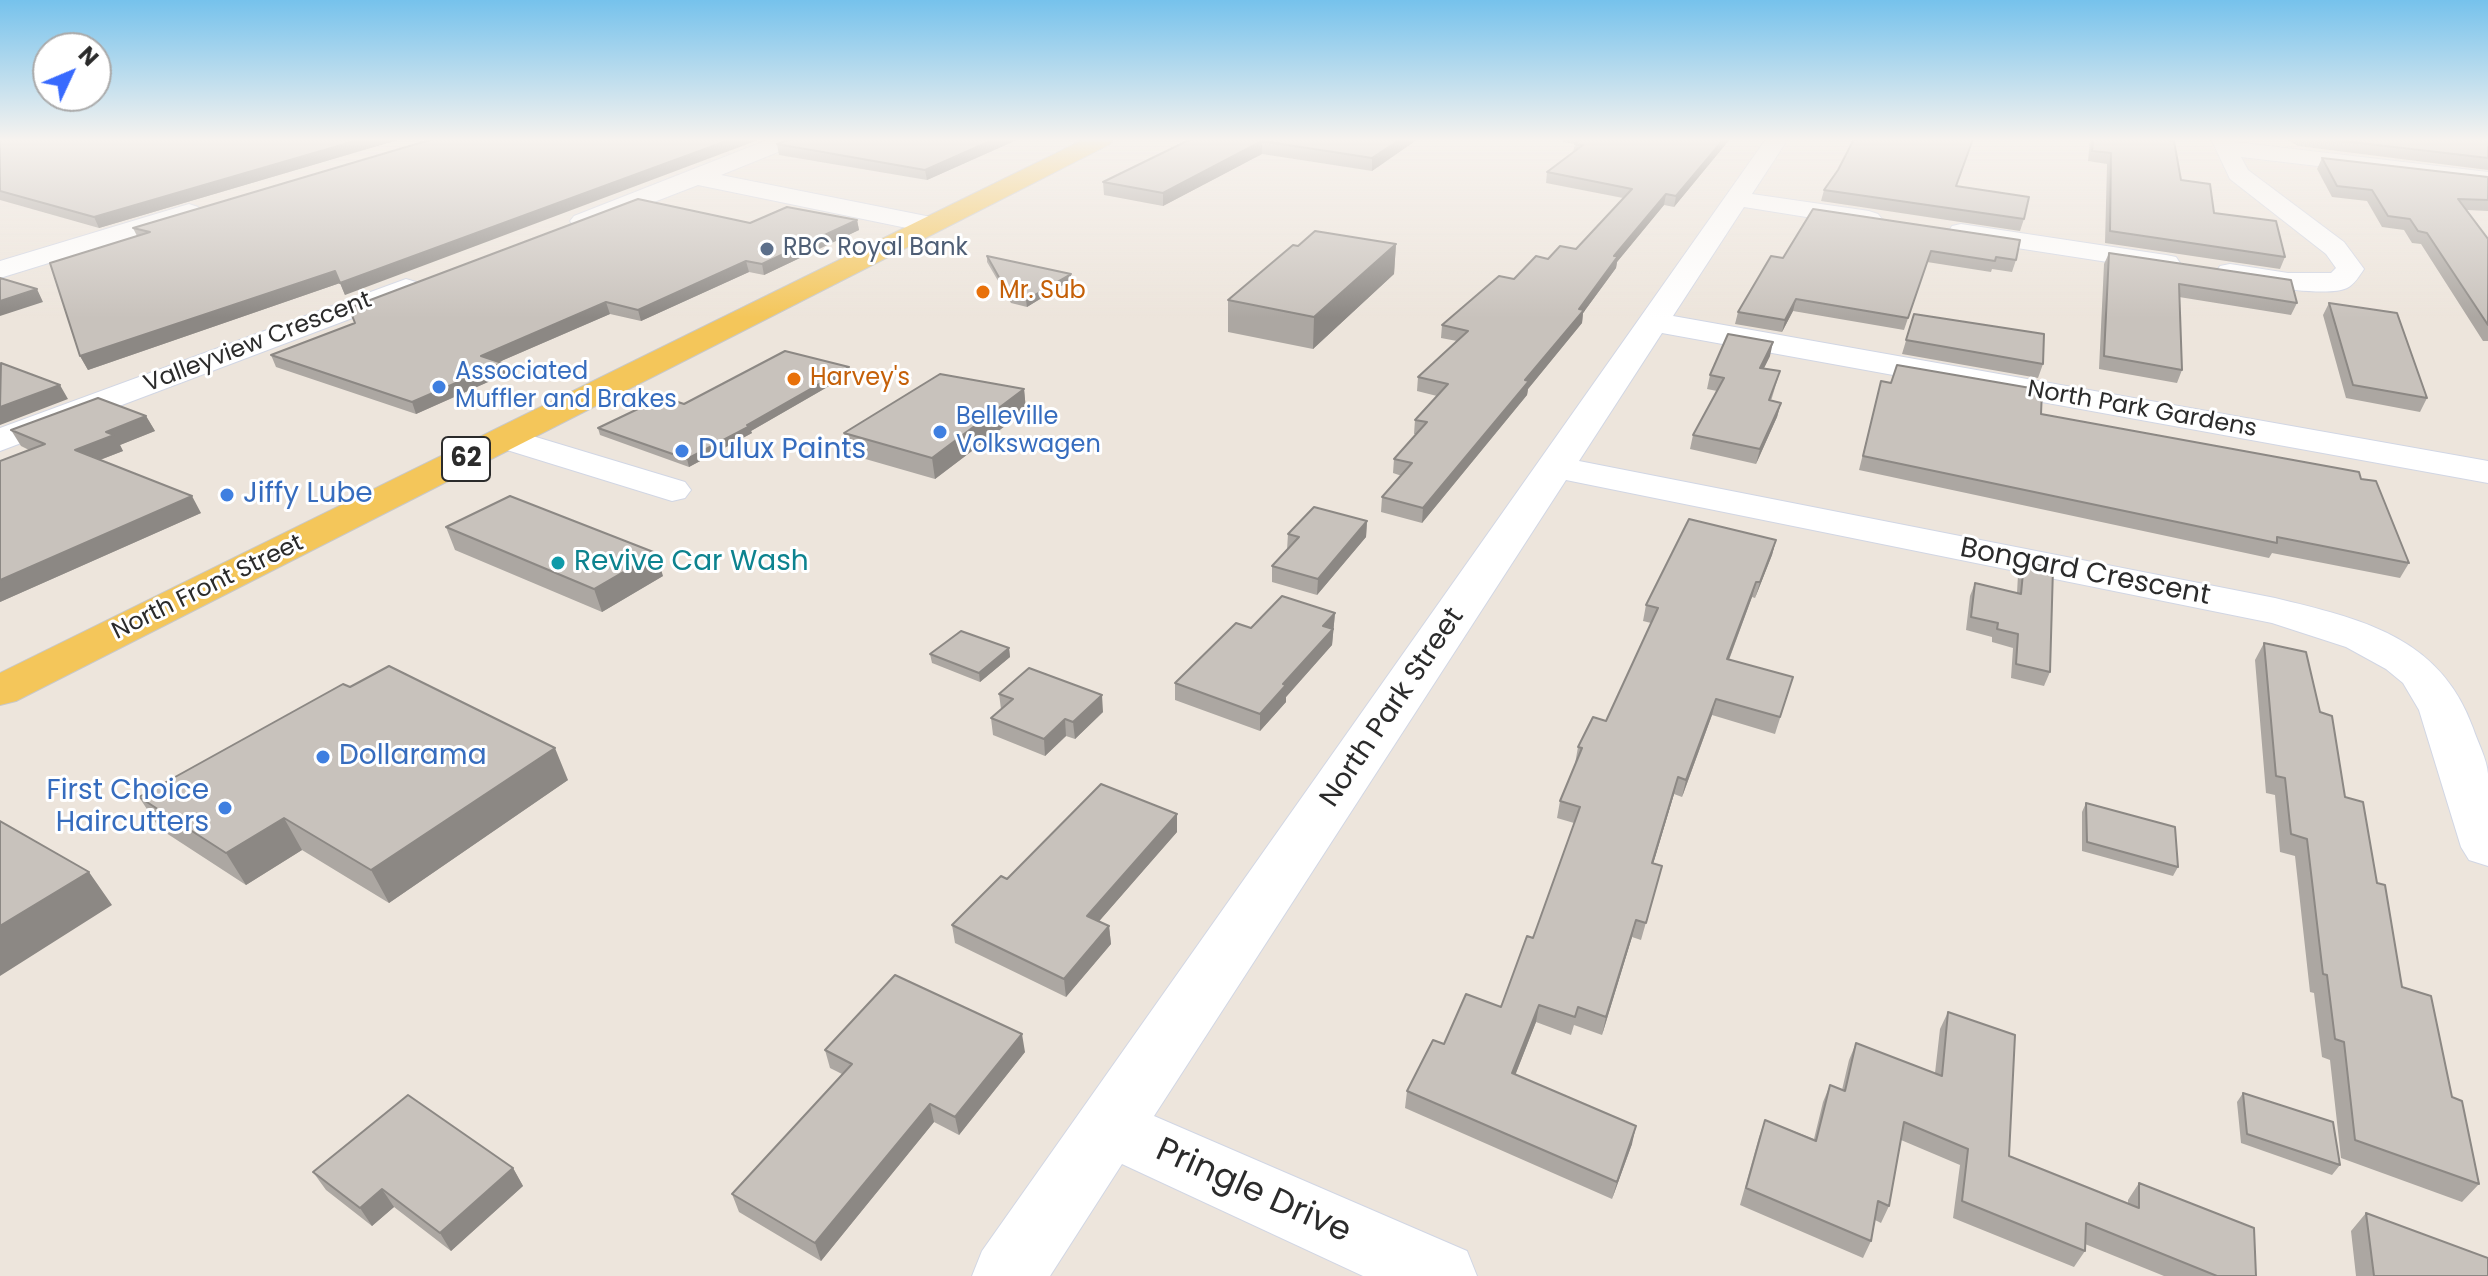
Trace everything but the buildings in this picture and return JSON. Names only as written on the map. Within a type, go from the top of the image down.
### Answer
[{"type":"main road","name":"North Front Street","points":[[0,691],[984,199]]},
{"type":"street","points":[[551,233],[640,199]]},
{"type":"street","points":[[801,199],[931,225]]},
{"type":"street","points":[[1737,199],[1900,223]]},
{"type":"street","name":"North Park Street","points":[[1008,1276],[1737,199]]},
{"type":"street","points":[[1930,228],[2288,281],[2338,282],[2350,269],[2335,248],[2270,199]]},
{"type":"street","points":[[0,270],[212,205]]},
{"type":"street","points":[[0,240],[48,254]]},
{"type":"street","name":"Valleyview Crescent","points":[[0,440],[431,278]]},
{"type":"street","name":"North Park Gardens","points":[[1654,322],[2488,472]]},
{"type":"street","points":[[506,439],[672,490]]},
{"type":"street","name":"Bongard Crescent","points":[[1556,467],[2275,611],[2326,624],[2369,641],[2409,665],[2432,689],[2488,847]]},
{"type":"street","name":"Pringle Drive","points":[[1109,1127],[1441,1276]]},
{"type":"place","name":"RBC Royal Bank","points":[[767,249]]},
{"type":"place","name":"Mr. Sub","points":[[983,292]]},
{"type":"place","name":"Harvey's","points":[[794,379]]},
{"type":"place","name":"Associated Muffler and Brakes","points":[[439,387]]},
{"type":"place","name":"Belleville Volkswagen","points":[[940,432]]},
{"type":"place","name":"Dulux Paints","points":[[682,451]]},
{"type":"place","name":"Jiffy Lube","points":[[227,495]]},
{"type":"place","name":"Revive Car Wash","points":[[558,563]]},
{"type":"place","name":"Dollarama","points":[[323,757]]},
{"type":"place","name":"First Choice Haircutters","points":[[225,808]]}]
